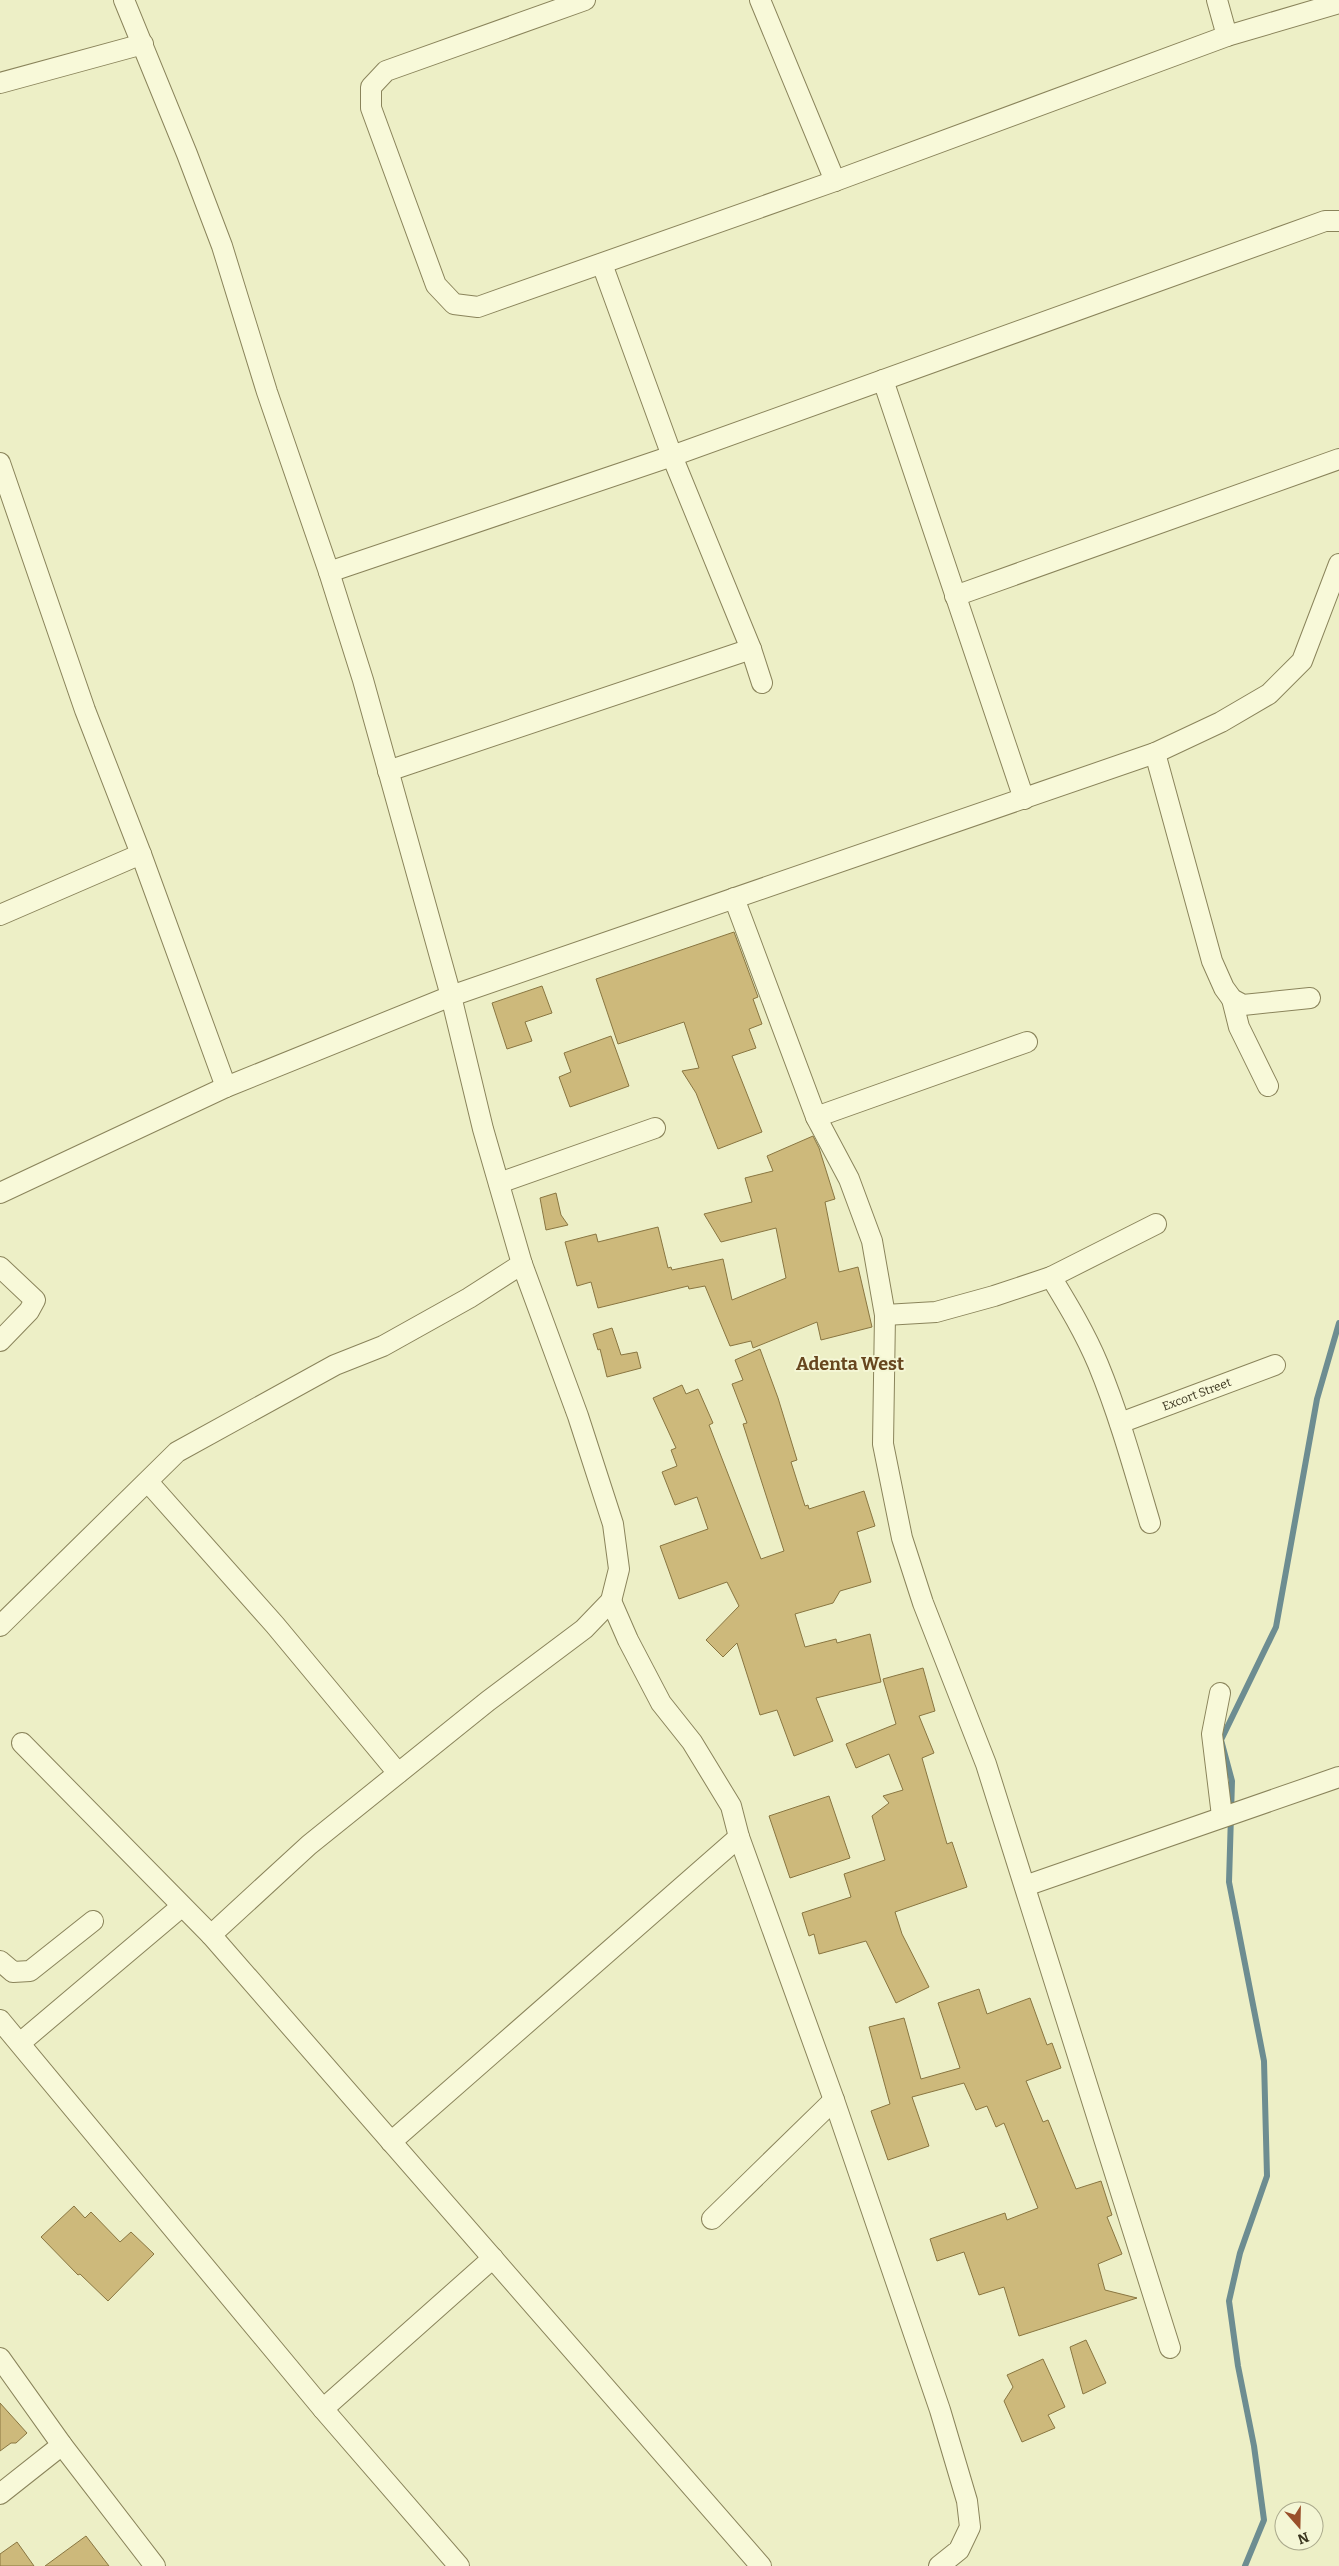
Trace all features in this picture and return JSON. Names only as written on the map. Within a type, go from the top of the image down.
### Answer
[{"type":"street","points":[[124,0],[222,246],[267,392],[364,680],[451,996],[483,1129],[522,1264],[578,1416],[612,1524],[619,1569],[611,1601],[584,1629],[488,1701],[309,1845],[211,1935]]},
{"type":"street","points":[[585,0],[386,71],[371,87],[371,108],[436,285],[454,304],[478,307],[835,181],[1227,36],[1339,3]]},
{"type":"street","points":[[760,0],[835,181]]},
{"type":"street","points":[[1216,0],[1227,36]]},
{"type":"street","points":[[0,83],[143,44]]},
{"type":"street","points":[[329,572],[672,456],[1325,221],[1339,221]]},
{"type":"street","points":[[602,264],[672,456],[751,649],[762,683]]},
{"type":"street","points":[[883,380],[1024,799]]},
{"type":"street","points":[[956,596],[1339,459]]},
{"type":"street","points":[[0,463],[85,710],[141,854],[226,1086]]},
{"type":"street","points":[[0,1193],[226,1086],[451,996],[1156,753],[1221,722],[1269,694],[1302,661],[1339,564]]},
{"type":"street","points":[[388,771],[751,649]]},
{"type":"street","points":[[1156,753],[1212,961],[1224,988],[1232,999],[1239,1027],[1268,1086]]},
{"type":"street","points":[[0,915],[141,854]]},
{"type":"street","points":[[734,898],[816,1117],[849,1179],[872,1241],[885,1315],[883,1444],[902,1538],[923,1603],[986,1764],[1170,2348]]},
{"type":"street","points":[[1232,999],[1243,1005],[1310,998]]},
{"type":"street","points":[[816,1117],[1027,1042]]},
{"type":"street","points":[[499,1183],[655,1128]]},
{"type":"street","points":[[885,1315],[936,1312],[1051,1277],[1156,1224]]},
{"type":"street","points":[[0,1626],[177,1452],[334,1364],[383,1346],[469,1298],[522,1264]]},
{"type":"street","points":[[0,1267],[35,1300],[29,1310],[0,1341]]},
{"type":"street","points":[[1051,1277],[1079,1324],[1097,1362],[1120,1423],[1150,1523]]},
{"type":"street","name":"Excort Street","points":[[1120,1423],[1275,1365]]},
{"type":"street","points":[[148,1482],[275,1625],[398,1774]]},
{"type":"street","points":[[611,1601],[628,1640],[661,1703],[692,1742],[731,1806],[739,1837],[834,2100],[940,2410],[967,2501],[970,2527],[959,2550],[939,2566]]},
{"type":"street","points":[[1220,1693],[1212,1734],[1222,1816]]},
{"type":"street","points":[[22,1743],[181,1907],[211,1935],[761,2566]]},
{"type":"street","points":[[1025,1886],[1222,1816],[1339,1777]]},
{"type":"street","points":[[391,2142],[739,1837]]},
{"type":"street","points":[[20,2043],[181,1907]]},
{"type":"street","points":[[0,1962],[13,1972],[30,1971],[93,1921]]},
{"type":"street","points":[[0,2020],[323,2409],[459,2566]]},
{"type":"street","points":[[712,2219],[834,2100]]},
{"type":"street","points":[[323,2409],[493,2258]]},
{"type":"street","points":[[0,2358],[62,2445],[155,2566]]},
{"type":"street","points":[[0,2494],[62,2445]]},
{"type":"building","points":[[734,932],[758,997],[753,999],[762,1024],[749,1029],[756,1048],[732,1056],[762,1132],[718,1149],[696,1093],[682,1071],[699,1068],[684,1022],[618,1044],[596,979]]},
{"type":"building","points":[[542,986],[552,1013],[525,1022],[532,1041],[507,1049],[492,1003]]},
{"type":"building","points":[[611,1036],[629,1086],[570,1107],[559,1077],[571,1072],[564,1053]]},
{"type":"building","points":[[813,1136],[819,1148],[835,1199],[825,1202],[839,1272],[858,1267],[872,1327],[821,1340],[817,1322],[753,1348],[751,1341],[730,1346],[705,1286],[689,1289],[688,1286],[598,1308],[591,1282],[577,1286],[565,1242],[596,1234],[598,1242],[658,1227],[668,1268],[671,1267],[672,1270],[723,1259],[732,1300],[786,1278],[776,1228],[721,1242],[704,1214],[752,1202],[745,1178],[773,1171],[767,1156]]},
{"type":"building","points":[[556,1193],[561,1215],[568,1225],[546,1230],[540,1198]]},
{"type":"building","points":[[612,1328],[621,1355],[637,1352],[641,1368],[607,1377],[600,1349],[598,1350],[593,1334]]},
{"type":"building","points":[[760,1349],[778,1398],[797,1460],[791,1462],[805,1506],[808,1505],[809,1509],[864,1491],[875,1526],[857,1532],[871,1582],[840,1591],[833,1603],[795,1614],[805,1647],[836,1639],[837,1643],[870,1634],[881,1682],[816,1698],[833,1741],[794,1756],[777,1710],[760,1715],[737,1643],[723,1657],[706,1640],[739,1606],[727,1582],[679,1599],[660,1546],[708,1529],[697,1497],[675,1505],[662,1472],[677,1466],[671,1450],[676,1448],[653,1398],[682,1385],[686,1394],[698,1389],[713,1423],[709,1425],[761,1559],[784,1551],[743,1424],[747,1423],[732,1384],[743,1380],[735,1360]]},
{"type":"building","points":[[923,1668],[935,1711],[919,1716],[934,1753],[922,1758],[947,1844],[952,1842],[967,1887],[895,1912],[902,1934],[929,1987],[896,2003],[866,1941],[819,1954],[814,1934],[809,1936],[802,1913],[851,1897],[844,1874],[885,1860],[872,1816],[889,1803],[883,1796],[903,1790],[889,1754],[856,1768],[846,1744],[896,1724],[883,1679]]},
{"type":"building","points":[[829,1796],[850,1858],[790,1878],[769,1816]]},
{"type":"building","points":[[979,1989],[987,2014],[1030,1998],[1047,2045],[1052,2043],[1061,2068],[1026,2081],[1043,2122],[1048,2120],[1076,2189],[1101,2181],[1112,2215],[1107,2217],[1122,2254],[1098,2264],[1105,2290],[1137,2298],[1019,2336],[1004,2287],[979,2295],[964,2252],[937,2261],[930,2239],[1005,2213],[1007,2220],[1038,2208],[1004,2123],[996,2127],[987,2106],[976,2110],[964,2083],[912,2097],[929,2146],[888,2160],[871,2111],[890,2104],[869,2027],[904,2018],[921,2079],[960,2068],[938,2003]]},
{"type":"building","points":[[74,2206],[85,2218],[91,2212],[120,2242],[131,2232],[154,2254],[108,2301],[80,2274],[78,2275],[41,2237]]},
{"type":"building","points":[[1086,2340],[1106,2383],[1083,2394],[1070,2347]]},
{"type":"building","points":[[1043,2359],[1065,2407],[1048,2415],[1055,2428],[1022,2442],[1004,2401],[1013,2387],[1007,2375]]},
{"type":"building","points":[[0,2403],[27,2433],[16,2443],[11,2443],[0,2451]]},
{"type":"building","points":[[86,2536],[109,2566],[45,2566]]},
{"type":"building","points":[[17,2542],[34,2566],[0,2566],[0,2554]]},
{"type":"waterway","points":[[1245,2566],[1264,2520],[1254,2446],[1238,2366],[1229,2301],[1240,2253],[1267,2176],[1264,2061],[1229,1882],[1232,1781],[1221,1740],[1276,1627],[1317,1399],[1339,1323]]},
{"type":"district","name":"Adenta West","points":[[850,1364]]}]
